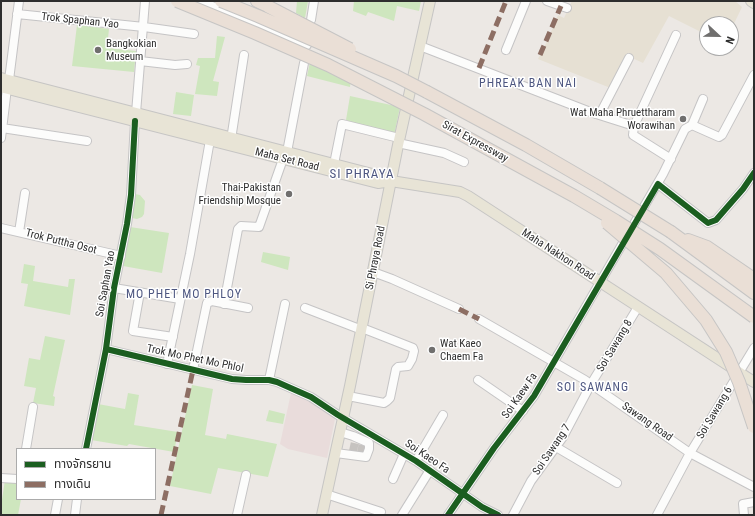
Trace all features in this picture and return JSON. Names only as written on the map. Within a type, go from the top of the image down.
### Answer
[{"type":"highway","name":"Sirat Expressway","points":[[177,1],[328,65],[424,114],[574,196],[660,249],[754,317]]},
{"type":"highway","name":"Sirat Expressway","points":[[221,1],[396,76],[526,145],[600,188],[670,232],[754,293]]},
{"type":"highway","points":[[258,1],[341,43],[396,76]]},
{"type":"highway","points":[[574,196],[666,272],[706,320],[726,352],[754,427]]},
{"type":"highway","points":[[670,232],[707,247],[754,279]]},
{"type":"main road","name":"Si Phraya Road","points":[[322,515],[344,418],[399,140],[430,1]]},
{"type":"main road","name":"Maha Set Road","points":[[4,83],[285,155],[334,164],[380,176],[391,181]]},
{"type":"main road","name":"Maha Set Road","points":[[211,136],[232,138],[378,183],[391,181]]},
{"type":"main road","name":"Maha Nakhon Road","points":[[391,181],[464,194],[754,382]]},
{"type":"street","points":[[1,138],[4,83],[19,1]]},
{"type":"street","name":"Soi Saphan Yao","points":[[86,448],[106,349],[114,288],[131,195],[135,117],[144,27],[145,1]]},
{"type":"street","points":[[200,1],[307,45]]},
{"type":"street","points":[[311,20],[314,1]]},
{"type":"street","points":[[506,50],[526,1]]},
{"type":"street","points":[[547,1],[567,8]]},
{"type":"street","name":"Trok Spaphan Yao","points":[[17,14],[144,27],[194,34]]},
{"type":"street","points":[[671,159],[637,139],[633,135],[634,126],[676,35]]},
{"type":"street","points":[[420,46],[596,114],[634,126]]},
{"type":"street","points":[[232,138],[244,55]]},
{"type":"street","points":[[596,114],[602,110],[629,58]]},
{"type":"street","points":[[140,61],[175,65],[187,64]]},
{"type":"street","points":[[224,304],[238,229],[241,226],[259,227],[285,155],[304,63]]},
{"type":"street","points":[[692,125],[719,137],[722,135],[754,75]]},
{"type":"street","name":"Soi Kaew Fa","points":[[448,515],[494,448],[534,396],[658,184],[685,129],[692,125],[703,99]]},
{"type":"street","points":[[334,164],[342,124],[444,153],[464,162]]},
{"type":"street","points":[[2,128],[87,141]]},
{"type":"street","points":[[167,364],[190,254],[211,136]]},
{"type":"street","points":[[658,184],[708,223],[716,220],[743,189],[754,173]]},
{"type":"street","points":[[19,232],[25,193]]},
{"type":"street","name":"Trok Puttha Osot","points":[[1,228],[121,256]]},
{"type":"street","points":[[373,272],[459,309]]},
{"type":"street","points":[[114,288],[180,299]]},
{"type":"street","points":[[140,292],[133,331],[173,337]]},
{"type":"street","points":[[193,370],[208,303],[212,301],[248,308]]},
{"type":"street","points":[[269,380],[285,304]]},
{"type":"street","name":"Soi Sawang 8","points":[[591,384],[638,307]]},
{"type":"street","points":[[305,308],[413,348],[412,359],[408,366],[398,367],[396,369],[390,398],[387,401],[384,402],[348,396]]},
{"type":"street","name":"Sawang Road","points":[[479,318],[591,384],[690,453],[754,487]]},
{"type":"street","points":[[739,372],[754,348]]},
{"type":"street","name":"Trok Mo Phet Mo Phlol","points":[[106,349],[232,379],[269,380],[277,382],[311,397],[344,418]]},
{"type":"street","name":"Soi Sawang 6","points":[[657,515],[690,453],[739,372]]},
{"type":"street","points":[[478,380],[523,411]]},
{"type":"street","name":"Soi Sawang 7","points":[[513,515],[531,481],[563,437],[591,384]]},
{"type":"street","points":[[26,448],[33,407]]},
{"type":"street","points":[[416,460],[443,415]]},
{"type":"street","name":"Soi Kaeo Fa","points":[[344,418],[416,460],[482,507],[498,515]]},
{"type":"street","points":[[336,453],[356,454],[366,457],[369,449],[369,443],[359,441],[340,432]]},
{"type":"street","points":[[556,447],[617,483]]},
{"type":"street","points":[[393,479],[404,454]]},
{"type":"street","points":[[402,515],[430,470]]},
{"type":"street","points":[[237,515],[246,475]]},
{"type":"street","points":[[1,478],[16,479]]},
{"type":"street","points":[[326,494],[381,512]]},
{"type":"street","points":[[54,515],[58,500]]},
{"type":"street","points":[[75,515],[77,500]]},
{"type":"street","points":[[744,515],[743,504],[754,502]]},
{"type":"shaded area","points":[[572,1],[735,1],[742,7],[738,16],[699,16],[699,31],[669,16],[643,63],[628,56],[613,89],[538,59],[558,15],[564,18]]},
{"type":"shaded area","points":[[291,393],[317,405],[335,419],[327,458],[288,449],[280,444]]},
{"type":"green space","points":[[297,1],[308,1],[305,18],[296,13]]},
{"type":"green space","points":[[354,1],[421,1],[419,11],[397,6],[394,21],[368,12],[366,16],[353,11]]},
{"type":"green space","name":"Bangkokian Museum","points":[[77,25],[109,29],[107,48],[136,51],[134,72],[72,66]]},
{"type":"green space","points":[[217,36],[225,37],[213,81],[219,82],[217,96],[195,94],[200,66],[196,65],[198,58],[215,58]]},
{"type":"green space","points":[[310,62],[351,79],[350,87],[307,76]]},
{"type":"green space","points":[[176,92],[194,95],[191,116],[173,114]]},
{"type":"green space","points":[[350,96],[400,107],[394,136],[346,120]]},
{"type":"green space","points":[[135,194],[140,195],[145,201],[144,214],[142,217],[137,219],[132,218]]},
{"type":"green space","points":[[130,227],[169,233],[162,273],[123,266]]},
{"type":"green space","points":[[263,252],[290,257],[288,270],[261,262]]},
{"type":"green space","points":[[24,264],[35,266],[33,281],[68,287],[69,279],[75,279],[70,315],[24,306],[28,284],[21,283]]},
{"type":"green space","points":[[45,336],[65,340],[53,396],[55,397],[54,406],[33,403],[36,388],[24,386],[29,358],[40,360]]},
{"type":"green space","points":[[192,385],[213,389],[205,435],[226,439],[227,434],[277,444],[268,477],[218,468],[211,494],[170,486]]},
{"type":"green space","points":[[128,393],[139,395],[134,425],[178,432],[174,452],[129,444],[127,446],[91,440],[98,404],[125,409]]},
{"type":"green space","points":[[269,410],[285,414],[283,424],[266,421]]},
{"type":"green space","points":[[5,480],[16,482],[16,500],[21,500],[18,515],[1,515]]},
{"type":"tunnel","points":[[353,451],[355,442]]},
{"type":"tunnel","points":[[361,453],[363,443]]},
{"type":"marked path","points":[[479,68],[506,1]]},
{"type":"marked path","points":[[540,55],[561,6]]},
{"type":"marked path","points":[[459,309],[479,319]]},
{"type":"marked path","points":[[161,515],[193,370]]},
{"type":"cycle path","points":[[86,448],[106,349],[114,288],[127,224],[131,195],[135,121]]},
{"type":"cycle path","points":[[448,515],[494,448],[534,396],[658,184],[708,223],[716,220],[743,189],[754,173]]},
{"type":"cycle path","points":[[106,349],[232,379],[269,380],[277,382],[311,397],[338,415],[416,461],[482,507],[498,515]]},
{"type":"place","name":"Bangkokian Museum","points":[[98,50]]},
{"type":"place","name":"Wat Maha Phruettharam Worawihan","points":[[683,119]]},
{"type":"place","name":"Thai-Pakistan Friendship Mosque","points":[[289,194]]},
{"type":"place","name":"Wat Kaeo Chaem Fa","points":[[432,350]]},
{"type":"district","name":"PHREAK BAN NAI","points":[[528,84]]},
{"type":"district","name":"SI PHRAYA","points":[[362,175]]},
{"type":"district","name":"MO PHET MO PHLOY","points":[[184,295]]},
{"type":"district","name":"SOI SAWANG","points":[[593,388]]}]
